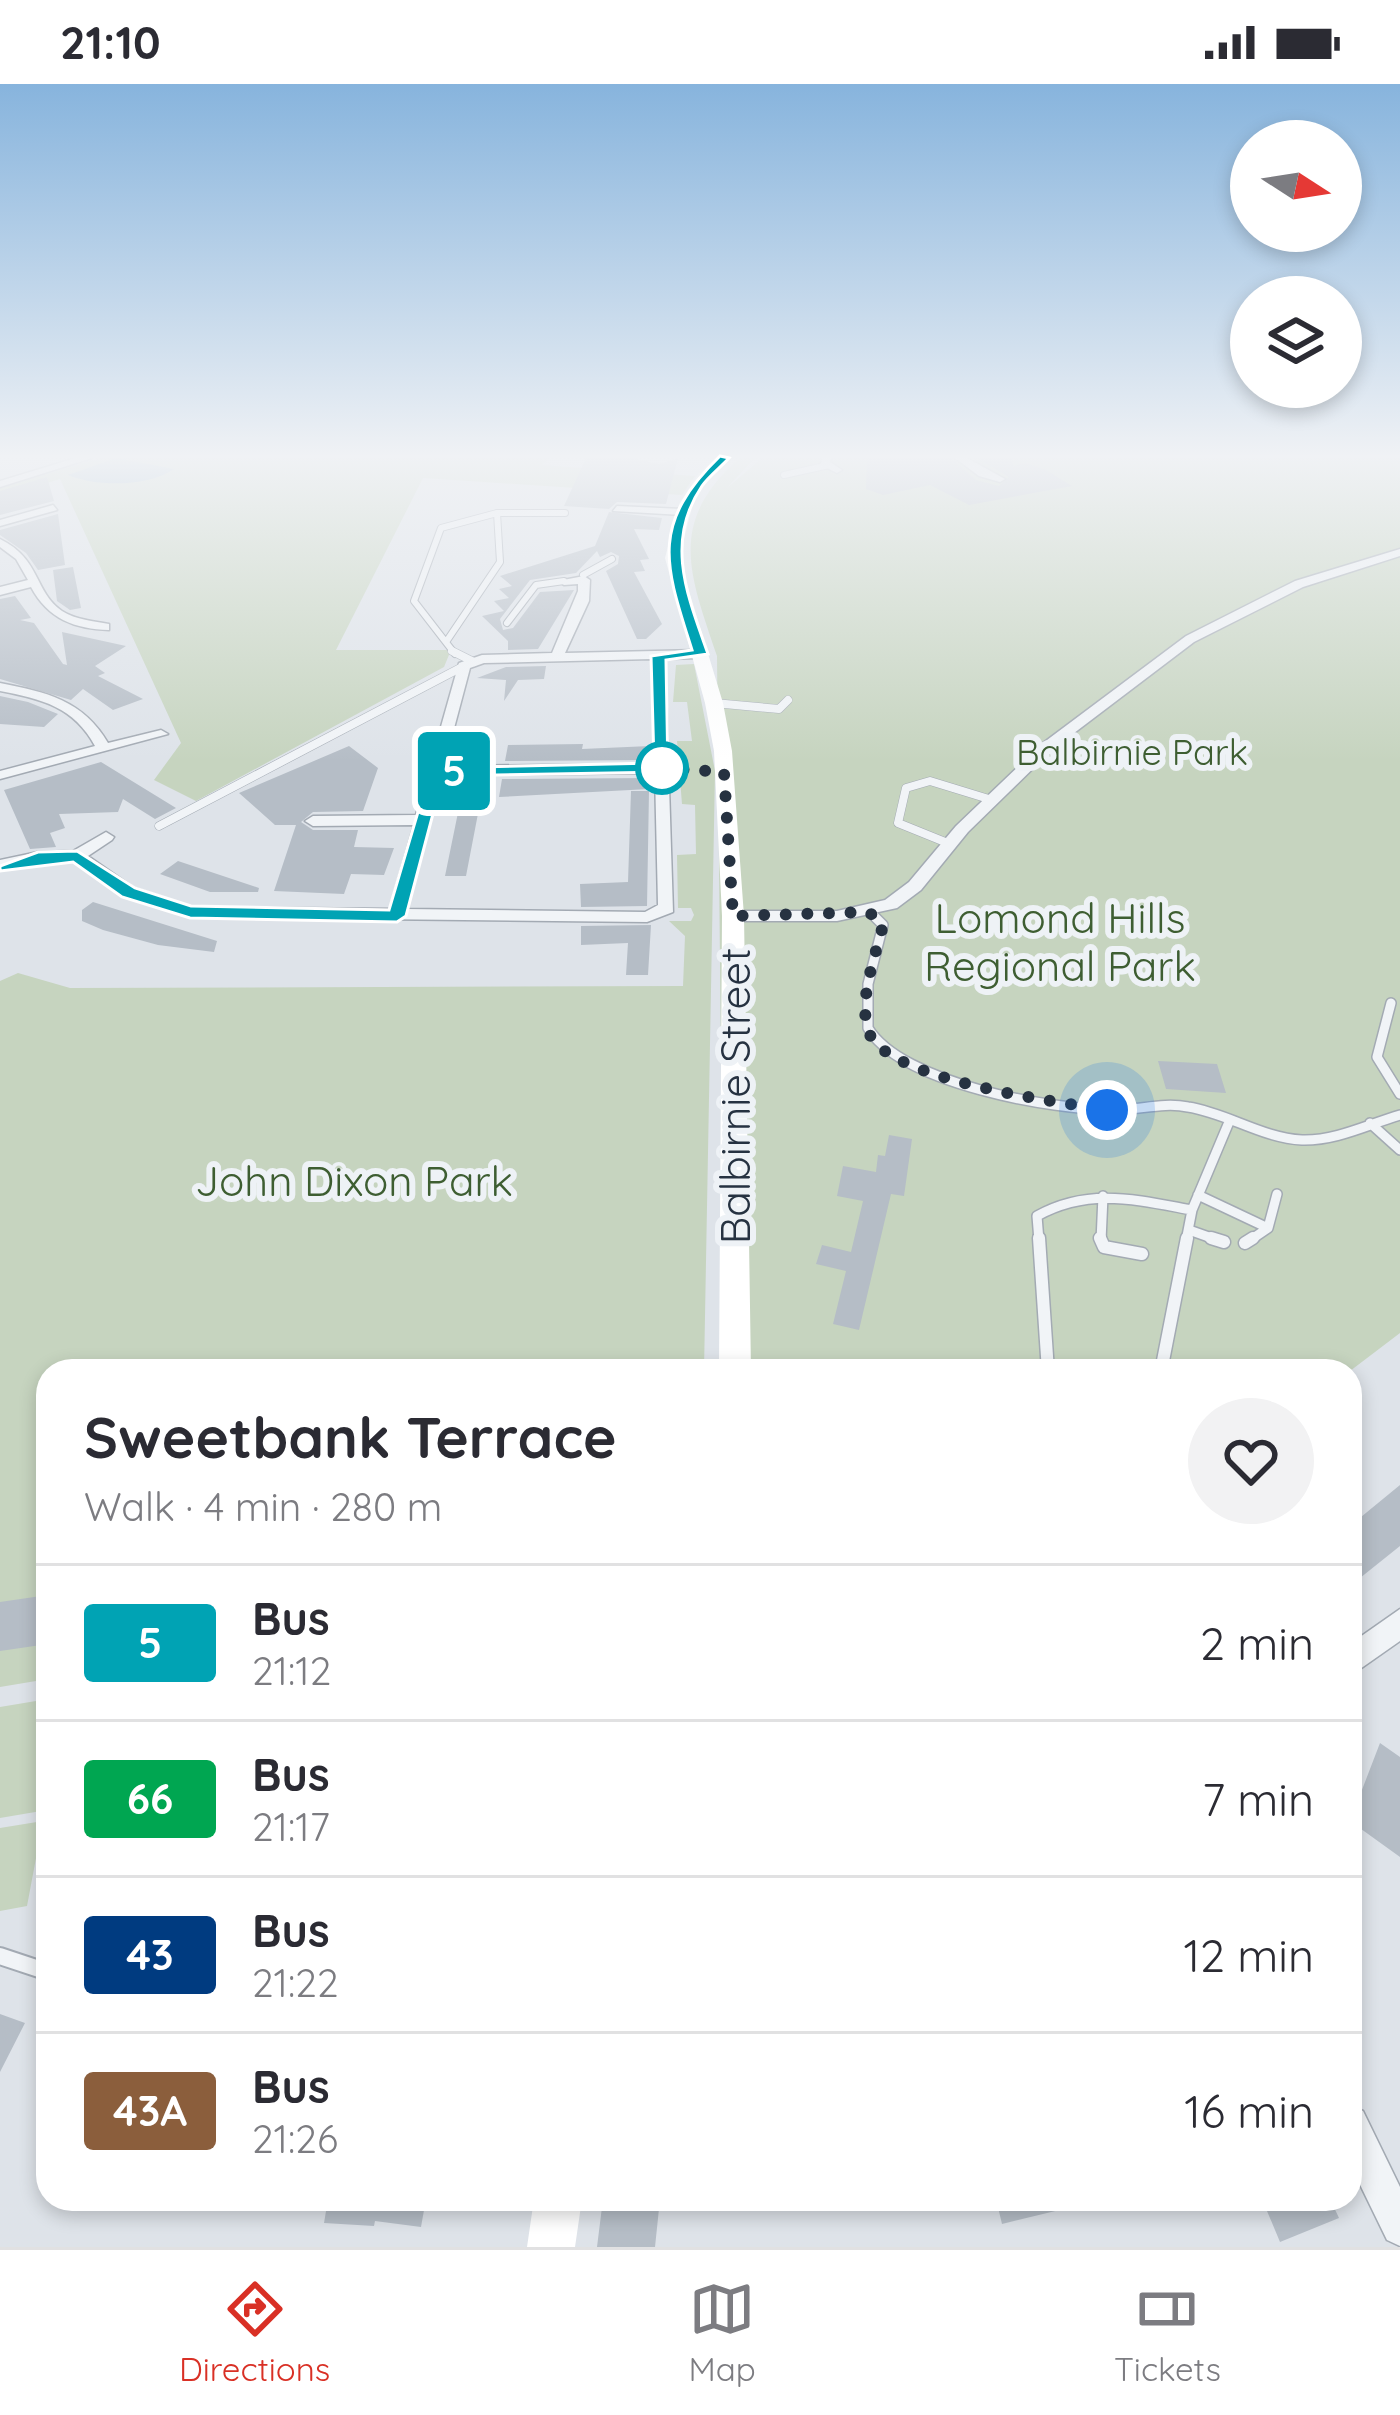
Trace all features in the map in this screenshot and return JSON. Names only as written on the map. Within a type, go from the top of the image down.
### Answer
[{"type":"main road","name":"Balbirnie Street","points":[[672,559],[723,751],[733,916],[735,1359]]},
{"type":"main road","points":[[551,2247],[556,2211]]},
{"type":"street","points":[[22,559],[46,608],[63,618],[105,627]]},
{"type":"street","points":[[733,916],[869,912],[892,904],[915,886],[1048,746],[1190,639],[1299,584],[1378,559]]},
{"type":"street","points":[[558,658],[560,640],[582,603],[584,577],[564,580]]},
{"type":"street","points":[[0,591],[35,582]]},
{"type":"street","points":[[397,916],[469,664],[700,654]]},
{"type":"street","points":[[77,856],[128,892],[190,912],[647,917],[667,908],[658,656]]},
{"type":"street","points":[[0,687],[51,697],[89,718],[104,749]]},
{"type":"street","points":[[0,776],[161,734]]},
{"type":"street","points":[[436,771],[662,768]]},
{"type":"street","points":[[313,821],[424,820]]},
{"type":"street","points":[[0,866],[38,857],[77,856],[106,837]]},
{"type":"street","points":[[1362,1653],[1400,1623]]},
{"type":"street","points":[[1362,2149],[1400,2227]]},
{"type":"lane","points":[[159,826],[469,664],[457,656],[414,601],[430,559]]},
{"type":"lane","points":[[446,642],[500,559]]},
{"type":"lane","points":[[584,577],[612,559]]},
{"type":"lane","points":[[507,622],[536,585],[564,580]]},
{"type":"lane","points":[[714,703],[779,709],[788,700]]},
{"type":"lane","points":[[950,844],[898,823],[897,803],[908,785],[926,778],[992,800]]},
{"type":"lane","points":[[869,912],[883,925],[866,1003],[871,1036],[887,1051],[939,1076],[990,1091],[1107,1110],[1172,1105],[1305,1140],[1400,1115]]},
{"type":"lane","points":[[1390,1003],[1377,1057],[1400,1094]]},
{"type":"lane","points":[[1163,1359],[1192,1210],[1229,1122]]},
{"type":"lane","points":[[1370,1123],[1400,1150]]},
{"type":"lane","points":[[1245,1243],[1268,1228],[1277,1194]]},
{"type":"lane","points":[[1198,1195],[1268,1228]]},
{"type":"lane","points":[[1047,1359],[1037,1216],[1063,1198],[1103,1196],[1192,1210]]},
{"type":"lane","points":[[1103,1196],[1100,1235],[1104,1247],[1142,1254]]},
{"type":"lane","points":[[1189,1230],[1224,1242]]},
{"type":"lane","points":[[0,1956],[36,1968]]},
{"type":"green space","points":[[97,559],[382,559],[336,650],[451,650],[444,667],[196,801],[154,780],[181,743]]},
{"type":"green space","name":"Lomond Hills Regional Park","points":[[692,559],[1400,559],[1400,1333],[1362,1362],[724,1359],[717,656]]},
{"type":"green space","name":"John Dixon Park","points":[[694,664],[715,771],[704,1359],[36,1359],[36,1681],[0,1687],[0,981],[18,973],[70,988],[683,986],[685,936],[669,921],[691,921],[694,915],[691,908],[678,908],[677,855],[696,854],[695,805],[682,804],[677,741],[692,741],[687,702],[673,702],[676,665]]},
{"type":"green space","points":[[36,1701],[36,1812],[0,1818],[0,1707]]},
{"type":"green space","points":[[36,1822],[36,1858],[27,1906],[0,1911],[0,1828]]},
{"type":"building","points":[[30,559],[64,559],[65,565],[38,570]]},
{"type":"building","points":[[554,559],[589,559],[576,573],[530,580],[500,619],[503,630],[513,628],[540,592],[574,590],[538,649],[508,650],[508,641],[482,616],[504,611],[494,601],[509,598],[499,589],[512,586],[500,576]]},
{"type":"building","points":[[619,559],[649,559],[640,560],[645,571],[634,572],[662,624],[646,639],[637,639],[606,571]]},
{"type":"building","points":[[73,567],[81,608],[70,610],[57,601],[53,570]]},
{"type":"building","points":[[15,596],[31,618],[20,620],[34,623],[63,664],[67,665],[62,632],[126,646],[95,666],[105,673],[98,676],[143,699],[113,710],[83,689],[71,700],[0,679],[0,599]]},
{"type":"building","points":[[546,666],[544,679],[518,680],[504,701],[506,680],[477,678],[506,667]]},
{"type":"building","points":[[0,696],[58,714],[44,727],[0,724]]},
{"type":"building","points":[[583,744],[582,749],[650,746],[650,760],[505,761],[508,745]]},
{"type":"building","points":[[349,746],[378,768],[363,811],[313,812],[301,822],[313,830],[358,830],[354,847],[394,848],[384,875],[351,874],[344,894],[274,891],[296,825],[275,825],[239,793]]},
{"type":"building","points":[[101,762],[176,808],[155,819],[123,799],[118,812],[59,814],[65,828],[50,833],[56,847],[30,849],[4,790]]},
{"type":"building","points":[[650,778],[649,789],[499,797],[502,779]]},
{"type":"building","points":[[631,791],[649,791],[647,906],[581,907],[580,884],[628,882]]},
{"type":"building","points":[[461,798],[481,798],[466,876],[445,876]]},
{"type":"building","points":[[178,861],[259,888],[258,892],[210,892],[160,874]]},
{"type":"building","points":[[93,902],[217,941],[214,952],[158,945],[103,930],[82,921],[82,910]]},
{"type":"building","points":[[651,925],[648,975],[626,975],[628,943],[581,945],[581,926]]},
{"type":"building","points":[[1158,1061],[1217,1064],[1226,1093],[1166,1089]]},
{"type":"building","points":[[889,1135],[912,1139],[904,1196],[891,1194],[859,1330],[833,1324],[846,1271],[816,1264],[822,1245],[851,1252],[863,1201],[837,1196],[843,1166],[876,1172],[878,1155],[885,1156]]},
{"type":"building","points":[[1400,1485],[1400,1546],[1362,1576],[1362,1516]]},
{"type":"building","points":[[36,1597],[36,1646],[0,1651],[0,1602]]},
{"type":"building","points":[[1380,1743],[1400,1757],[1400,1857],[1362,1830],[1362,1790]]},
{"type":"building","points":[[0,2014],[25,2023],[0,2072]]},
{"type":"building","points":[[326,2211],[424,2211],[421,2227],[375,2221],[374,2226],[324,2223]]},
{"type":"building","points":[[602,2211],[659,2211],[655,2247],[597,2247]]},
{"type":"building","points":[[999,2211],[1056,2211],[1002,2224]]},
{"type":"building","points":[[1267,2211],[1336,2211],[1339,2218],[1280,2242]]},
{"type":"bus line","name":"5","points":[[0,866],[38,857],[77,856],[128,892],[190,912],[397,916],[436,771],[662,768],[658,656],[700,654],[672,559]]},
{"type":"route","points":[[662,768],[724,772],[733,916],[869,912],[883,925],[866,1003],[871,1036],[887,1051],[939,1076],[990,1091],[1107,1110]]},
{"type":"park label","name":"Balbirnie Park","points":[[1132,751]]}]
